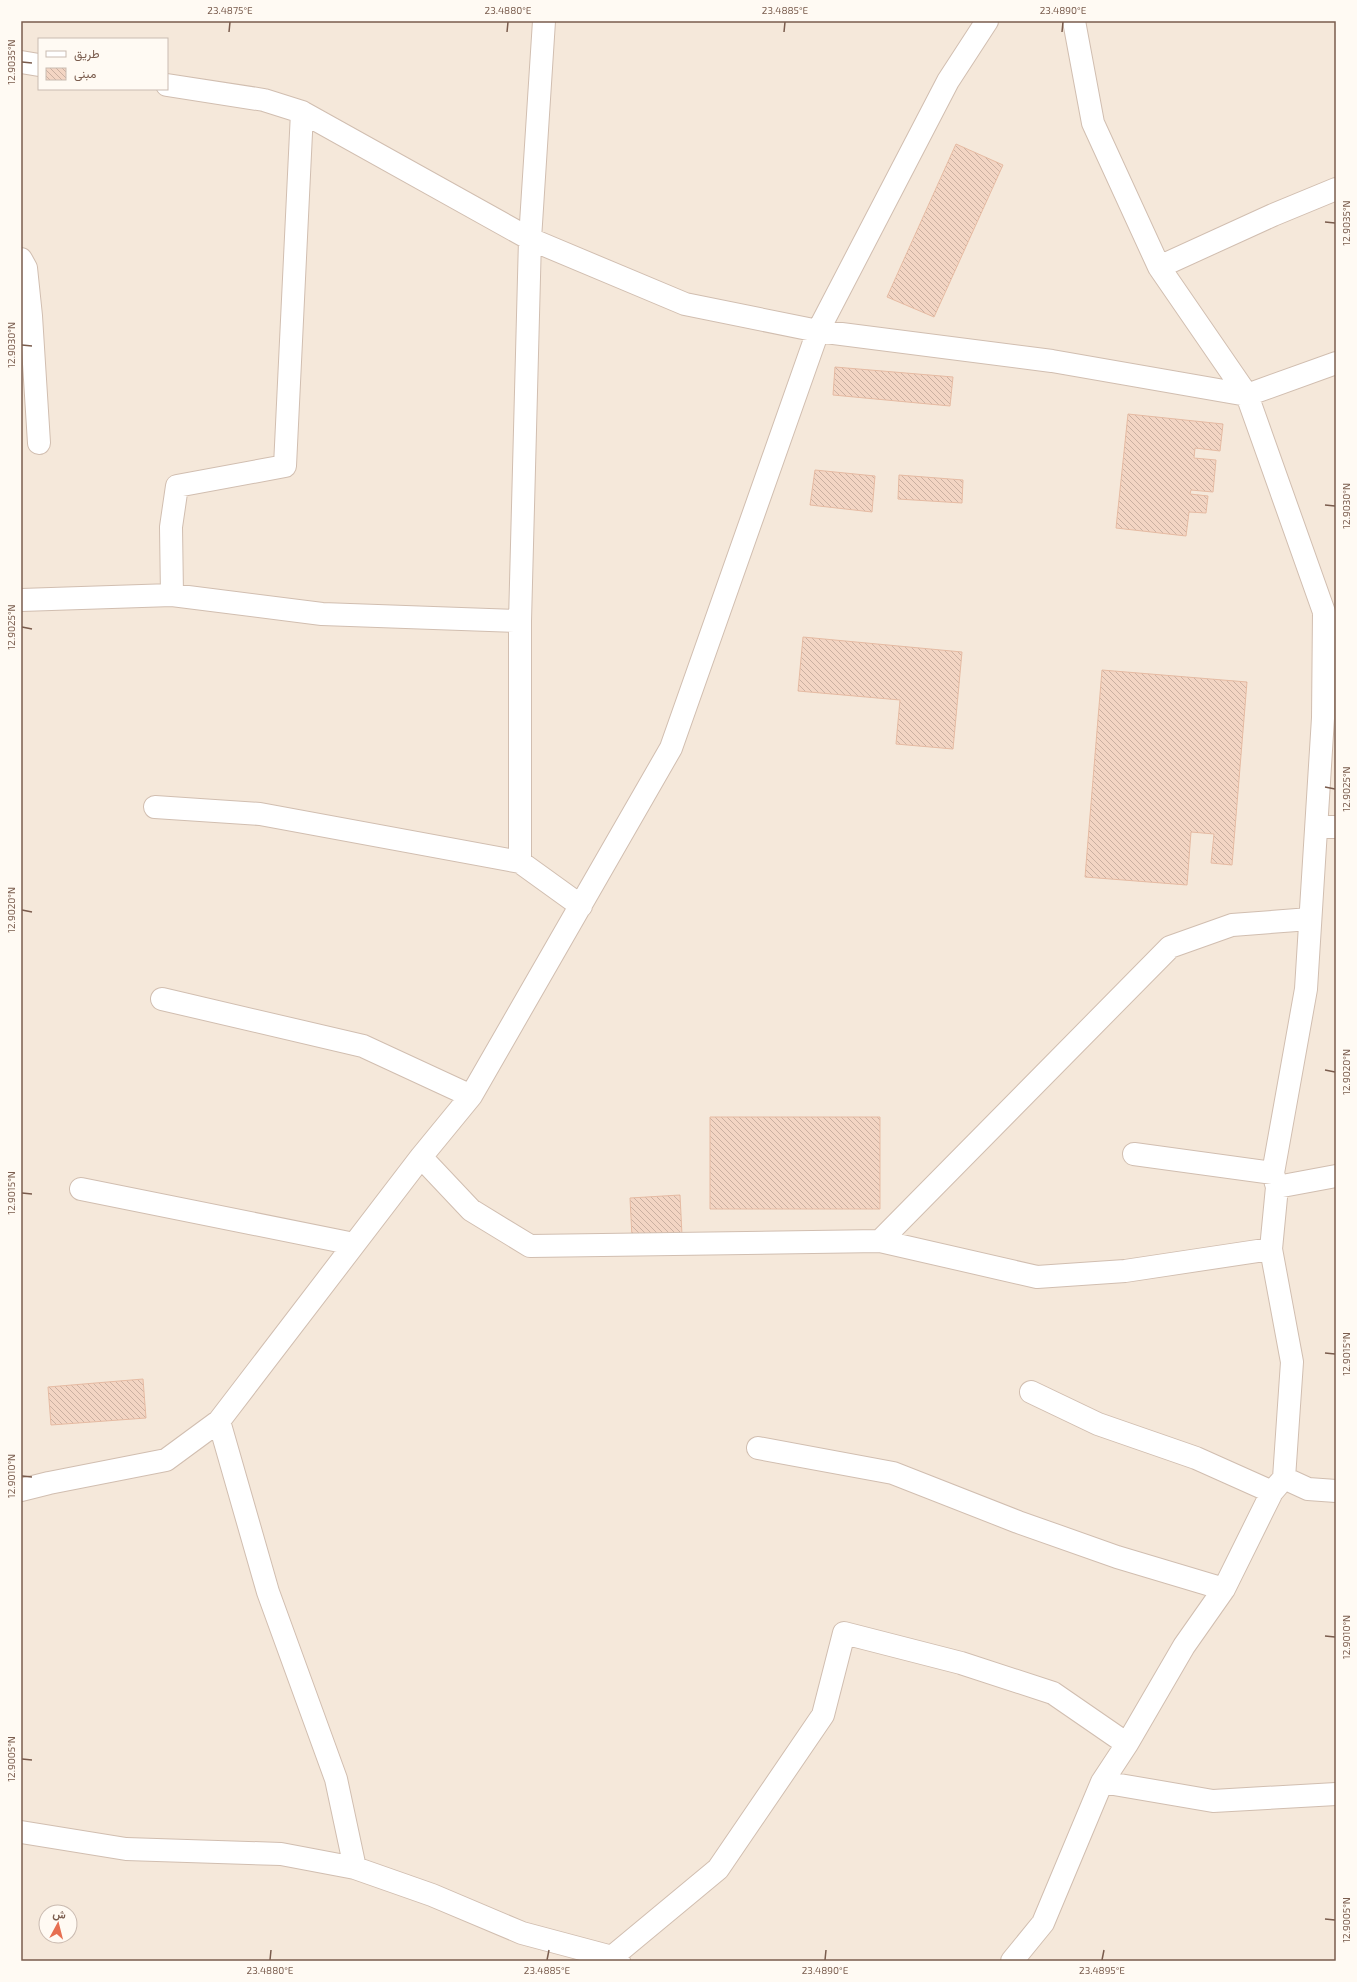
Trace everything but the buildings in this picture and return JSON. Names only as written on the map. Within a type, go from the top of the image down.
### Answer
[{"type":"street","points":[[520,862],[520,621],[530,240],[544,21]]},
{"type":"street","points":[[21,1490],[166,1460],[219,1421],[421,1157],[471,1096],[671,748],[818,331],[948,82],[987,21]]},
{"type":"street","points":[[1012,1961],[1043,1923],[1102,1782],[1127,1744],[1184,1646],[1224,1589],[1278,1485],[1292,1362],[1271,1249],[1275,1180],[1306,989],[1310,918],[1326,827],[1329,718],[1324,612],[1247,395],[1159,267],[1093,123],[1074,21]]},
{"type":"street","points":[[21,62],[38,65]]},
{"type":"street","points":[[168,85],[264,100],[302,112],[530,240],[685,304],[818,331],[1052,361],[1247,395],[1336,363]]},
{"type":"street","points":[[172,595],[171,527],[176,486],[285,466],[302,112]]},
{"type":"street","points":[[1159,267],[1273,215],[1336,189]]},
{"type":"street","points":[[21,259],[26,268],[32,316],[39,443]]},
{"type":"street","points":[[21,600],[172,595],[322,614],[520,621]]},
{"type":"street","points":[[155,807],[260,814],[520,862],[581,906]]},
{"type":"street","points":[[880,1241],[1170,947],[1232,925],[1310,918]]},
{"type":"street","points":[[162,999],[363,1046],[471,1096]]},
{"type":"street","points":[[1134,1154],[1275,1180],[1336,1176]]},
{"type":"street","points":[[421,1157],[471,1210],[530,1246],[880,1241],[1037,1277],[1125,1271],[1271,1249]]},
{"type":"street","points":[[81,1189],[354,1244]]},
{"type":"street","points":[[1031,1392],[1098,1424],[1278,1485],[1336,1491]]},
{"type":"street","points":[[219,1421],[268,1592],[336,1779],[355,1868]]},
{"type":"street","points":[[758,1448],[893,1473],[1018,1522],[1110,1554],[1224,1589]]},
{"type":"street","points":[[21,1832],[126,1849],[281,1854],[355,1868],[432,1895],[522,1933],[615,1959],[718,1869],[823,1715],[844,1633],[961,1663],[1053,1693],[1127,1744]]},
{"type":"street","points":[[1102,1782],[1213,1800],[1336,1794]]},
{"type":"shaded area","points":[[21,21],[1336,21],[1336,1961],[21,1961]]}]
